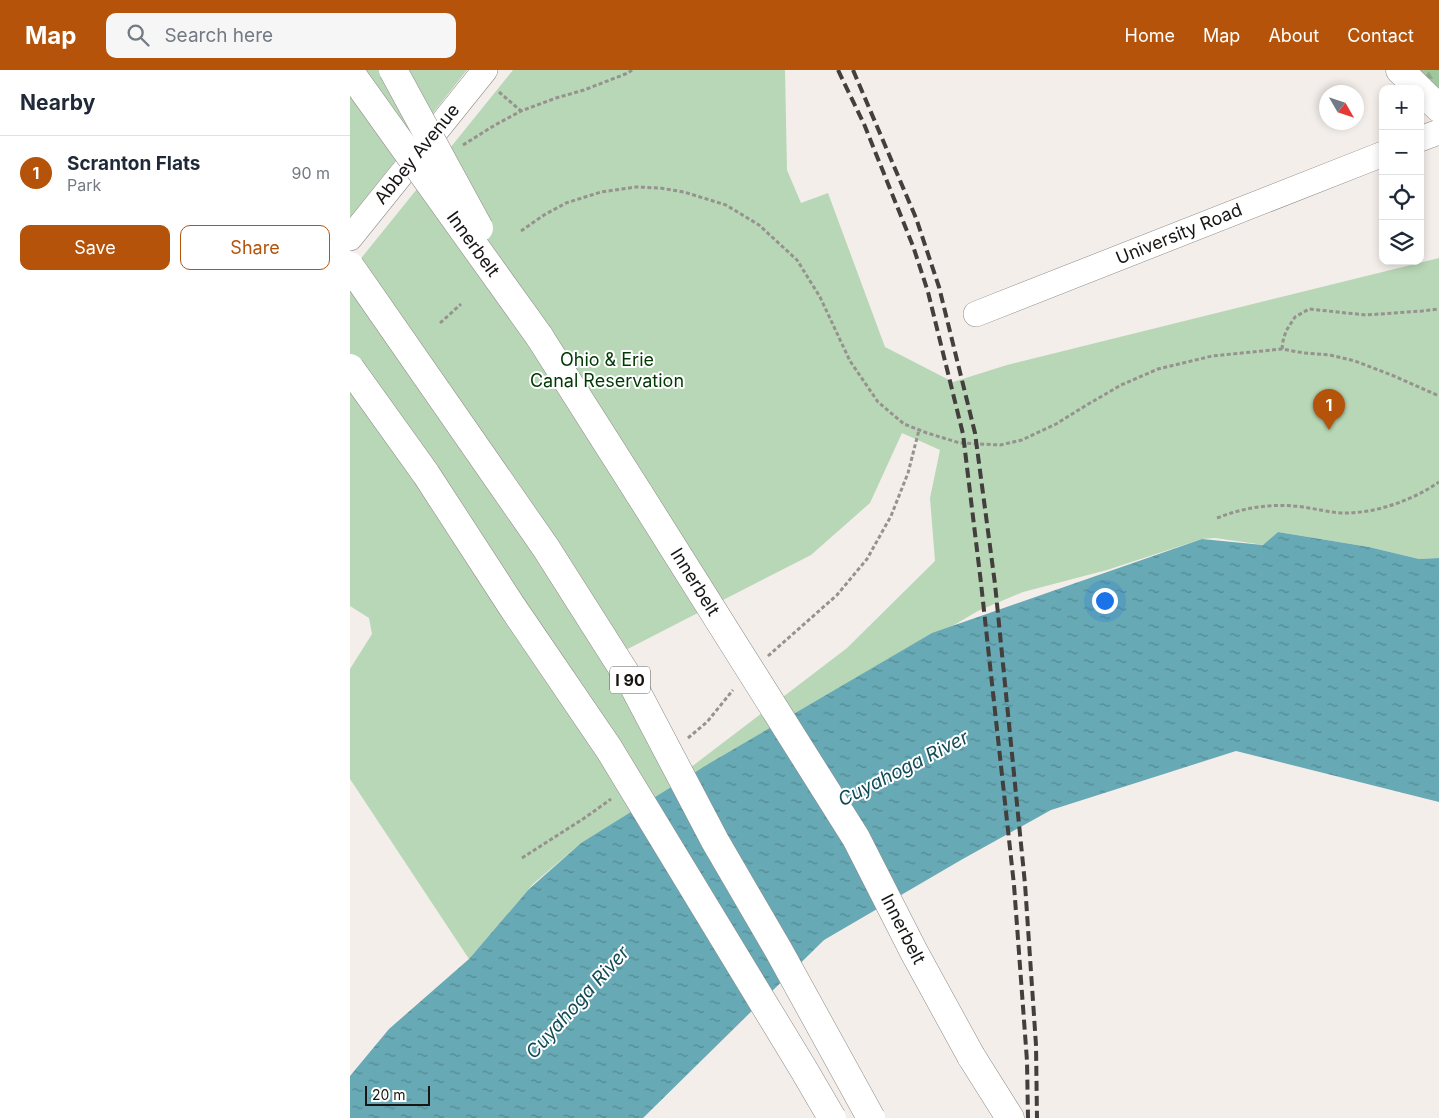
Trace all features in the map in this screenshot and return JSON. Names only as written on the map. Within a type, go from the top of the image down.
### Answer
[{"type":"main road","points":[[393,70],[539,336]]},
{"type":"main road","points":[[1400,70],[1416,85]]},
{"type":"main road","name":"Innerbelt","points":[[350,72],[539,336],[856,838],[914,952],[971,1056],[996,1118]]},
{"type":"main road","points":[[1424,93],[1439,108]]},
{"type":"main road","name":"I 90","points":[[350,266],[546,548],[633,685],[715,841],[779,951],[871,1118]]},
{"type":"main road","points":[[350,368],[426,474],[511,605],[609,749],[832,1118]]},
{"type":"main road","points":[[971,1056],[1010,1118]]},
{"type":"street","name":"Abbey Avenue","points":[[350,238],[485,70]]},
{"type":"street","points":[[1424,138],[1439,132]]},
{"type":"street","name":"University Road","points":[[976,314],[1379,156]]},
{"type":"path","points":[[624,70],[628,73]]},
{"type":"path","points":[[463,145],[495,124],[521,111],[632,70]]},
{"type":"path","points":[[499,92],[521,111]]},
{"type":"path","points":[[440,323],[460,304]]},
{"type":"path","points":[[1282,349],[1286,331],[1295,317],[1309,310],[1366,315],[1439,309]]},
{"type":"path","points":[[1217,518],[1239,510],[1262,506],[1286,505],[1345,513],[1366,511],[1410,498],[1439,482]]},
{"type":"green space","points":[[350,70],[467,70],[350,218]]},
{"type":"green space","name":"Ohio & Erie Canal Reservation","points":[[513,70],[785,70],[787,170],[801,203],[828,193],[885,347],[953,382],[1007,365],[1411,265],[1424,265],[1424,262],[1439,258],[1439,558],[1419,559],[1369,547],[1278,532],[1264,545],[1215,538],[1202,539],[1107,570],[1023,592],[978,611],[581,843],[533,884],[469,959],[350,779],[350,669],[372,634],[369,618],[350,606],[350,272]],"holes":[[[902,433],[940,450],[930,498],[935,561],[847,648],[682,774],[612,657],[811,555],[870,503]]]},
{"type":"green space","points":[[1400,70],[1439,70],[1439,108],[1424,93],[1424,85],[1415,85]]},
{"type":"water","name":"Cuyahoga River","points":[[1278,532],[1369,547],[1419,559],[1439,558],[1439,802],[1236,751],[1051,810],[824,940],[643,1118],[350,1118],[350,1076],[389,1029],[469,959],[528,890],[581,843],[710,763],[932,633],[1202,539],[1263,545]]},
{"type":"railway","points":[[838,70],[864,124],[913,246],[928,292],[963,434],[1014,885],[1027,1061],[1028,1118]]},
{"type":"railway","points":[[853,70],[916,218],[939,287],[975,433],[995,584],[1025,884],[1036,1045],[1037,1118]]},
{"type":"place","name":"Scranton Flats","points":[[1329,430]]}]
